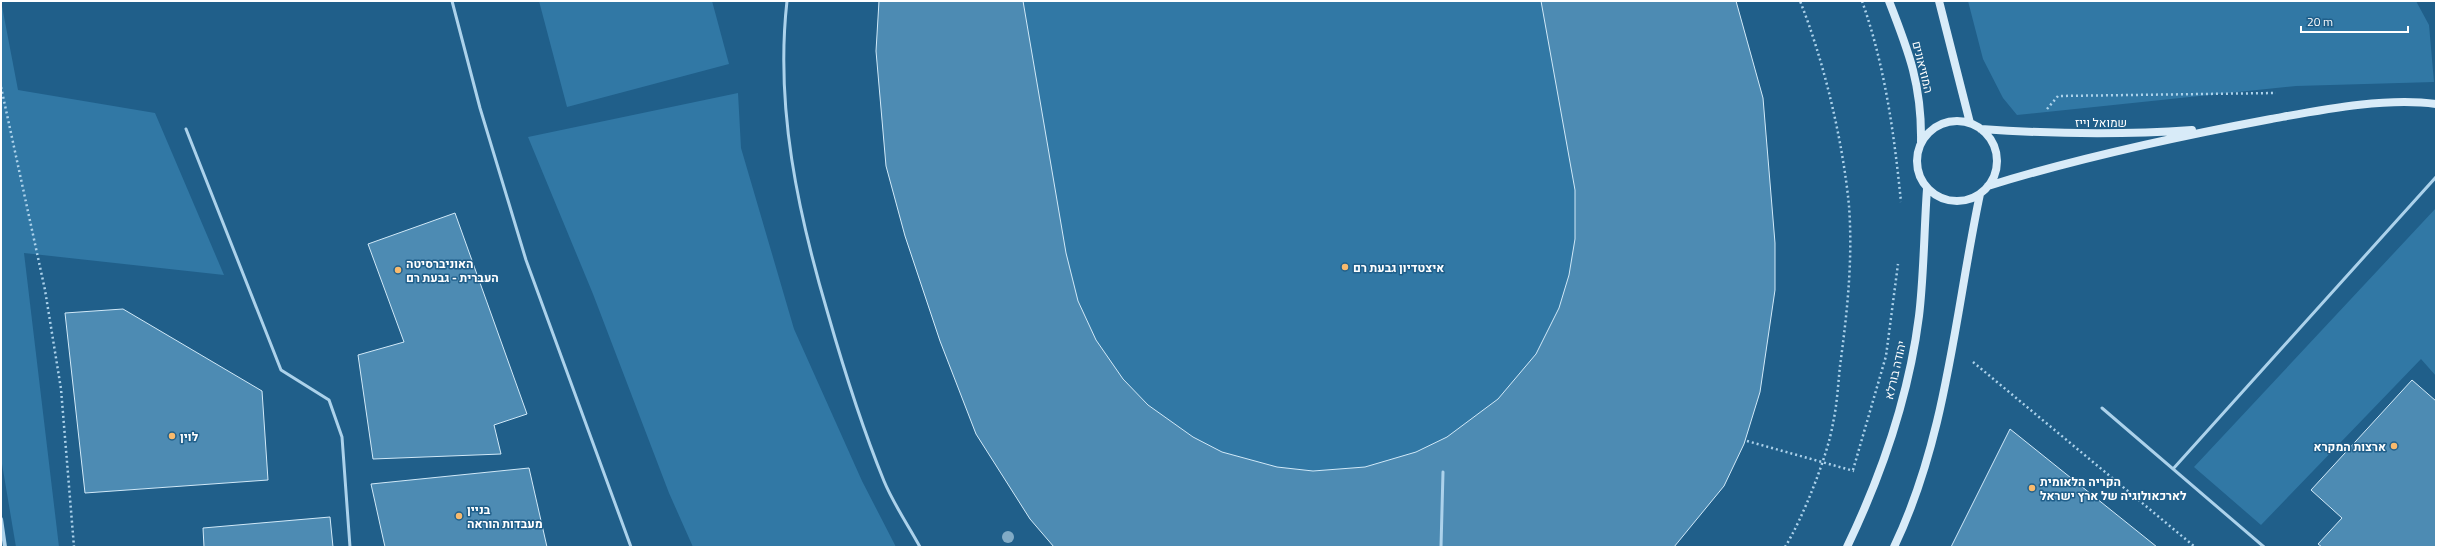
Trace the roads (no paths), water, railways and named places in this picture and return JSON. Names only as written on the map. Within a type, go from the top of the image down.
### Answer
[{"type":"street","name":"המוזיאונים","points":[[1889,1],[1912,62],[1921,113],[1921,142]]},
{"type":"street","points":[[1939,1],[1970,123]]},
{"type":"street","name":"שמואל וייז","points":[[1988,186],[2122,149],[2221,128],[2326,109],[2415,101],[2436,104]]},
{"type":"street","points":[[1958,120],[1970,123],[1981,129],[1991,139],[1996,151],[1998,164],[1995,177],[1980,194],[1959,202],[1947,201],[1936,196],[1920,179],[1916,166],[1917,154],[1921,142],[1932,129],[1947,121],[1958,120]]},
{"type":"street","name":"שמואל וייז","points":[[1981,129],[2028,133],[2128,135],[2221,128]]},
{"type":"street","name":"יהודה בורלא","points":[[1847,547],[1876,477],[1906,381],[1918,316],[1927,188]]},
{"type":"street","points":[[1894,547],[1932,442],[1946,384],[1980,194]]},
{"type":"street","points":[[1,519],[5,547]]},
{"type":"lane","points":[[452,1],[480,108],[526,260],[631,547]]},
{"type":"lane","points":[[787,1],[784,27],[787,135],[809,251],[843,367],[884,482],[920,547]]},
{"type":"lane","points":[[186,129],[281,370],[329,400],[342,437],[350,547]]},
{"type":"lane","points":[[2173,469],[2436,177]]},
{"type":"lane","points":[[2102,408],[2264,547]]},
{"type":"lane","points":[[1441,547],[1443,472]]},
{"type":"place","name":"איצטדיון גבעת רם","points":[[1345,267]]},
{"type":"place","name":"האוניברסיטה העברית - גבעת רם","points":[[398,270]]},
{"type":"place","name":"לוין","points":[[172,436]]},
{"type":"place","name":"ארצות המקרא","points":[[2394,446]]},
{"type":"place","name":"הקריה הלאומית לארכאולוגיה של ארץ ישראל","points":[[2032,488]]},
{"type":"place","name":"בניין מעבדות הוראה","points":[[459,516]]}]
